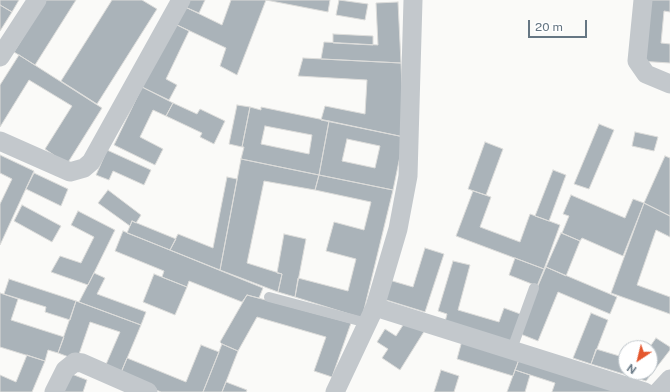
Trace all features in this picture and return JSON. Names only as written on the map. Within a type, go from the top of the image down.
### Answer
[{"type":"street","points":[[0,57],[37,0]]},
{"type":"street","points":[[0,141],[70,172],[78,171],[84,168],[91,162],[181,0]]},
{"type":"street","points":[[335,392],[371,315],[398,229],[408,176],[413,0]]},
{"type":"street","points":[[643,0],[637,61],[646,74],[670,84]]},
{"type":"street","points":[[371,315],[512,349],[645,392]]},
{"type":"street","points":[[54,392],[65,370],[75,362],[82,363],[148,392]]},
{"type":"street","points":[[658,392],[670,378]]},
{"type":"lane","points":[[512,349],[534,288]]},
{"type":"lane","points":[[270,297],[371,315]]},
{"type":"building","points":[[0,0],[19,0],[12,12],[0,5]]},
{"type":"building","points":[[46,0],[76,0],[35,65],[14,52]]},
{"type":"building","points":[[112,0],[142,0],[157,9],[97,104],[61,81]]},
{"type":"building","points":[[188,0],[205,0],[199,13],[185,7]]},
{"type":"building","points":[[231,0],[266,0],[237,75],[220,66],[226,48],[173,23],[181,5],[222,25]]},
{"type":"building","points":[[266,0],[330,0],[328,12]]},
{"type":"building","points":[[339,0],[368,4],[365,20],[336,15]]},
{"type":"building","points":[[644,0],[670,0],[670,12],[664,11],[661,43],[670,44],[670,63],[639,61]]},
{"type":"building","points":[[398,2],[401,63],[321,59],[324,42],[378,45],[376,3]]},
{"type":"building","points":[[0,5],[12,12],[0,31]]},
{"type":"building","points":[[173,23],[189,31],[166,79],[177,85],[169,100],[142,87]]},
{"type":"building","points":[[333,34],[373,36],[373,45],[333,43]]},
{"type":"building","points":[[19,55],[102,108],[67,164],[45,149],[72,106],[29,80],[0,127],[0,85]]},
{"type":"building","points":[[303,58],[401,63],[404,137],[321,120],[325,106],[365,114],[367,80],[298,76]]},
{"type":"building","points":[[142,87],[173,103],[166,116],[153,110],[140,137],[163,149],[155,165],[114,145]]},
{"type":"building","points":[[173,103],[197,114],[200,109],[225,121],[214,144],[200,137],[202,133],[166,116]]},
{"type":"building","points":[[237,105],[250,107],[242,147],[229,144]]},
{"type":"building","points":[[250,107],[261,110],[261,107],[329,121],[319,175],[241,159],[244,147],[242,147]],"holes":[[[265,126],[312,135],[309,154],[261,144]]]},
{"type":"building","points":[[329,121],[404,137],[393,190],[319,175]],"holes":[[[347,139],[380,146],[375,168],[342,161]]]},
{"type":"building","points":[[599,124],[614,130],[589,189],[574,184]]},
{"type":"building","points":[[635,132],[658,137],[654,151],[632,146]]},
{"type":"building","points":[[485,142],[503,149],[486,195],[468,189]]},
{"type":"building","points":[[107,150],[151,170],[144,185],[113,171],[109,180],[96,175]]},
{"type":"building","points":[[0,155],[34,171],[0,245],[0,204],[12,179],[0,173]]},
{"type":"building","points":[[665,156],[670,158],[670,216],[644,203]]},
{"type":"building","points":[[241,159],[319,175],[315,190],[264,181],[247,263],[282,274],[278,292],[220,270]]},
{"type":"building","points":[[553,170],[566,175],[549,221],[535,216]]},
{"type":"building","points":[[34,173],[68,189],[61,206],[26,189]]},
{"type":"building","points":[[319,175],[393,190],[362,318],[295,297],[298,278],[348,291],[356,259],[326,251],[334,222],[364,230],[371,202],[315,190]]},
{"type":"building","points":[[227,177],[237,179],[220,270],[170,250],[178,234],[213,248]]},
{"type":"building","points":[[108,190],[141,215],[136,223],[132,221],[130,226],[98,203]]},
{"type":"building","points":[[473,191],[491,197],[480,227],[520,242],[530,214],[560,225],[544,269],[456,236]]},
{"type":"building","points":[[571,195],[625,218],[633,199],[644,203],[623,256],[582,238],[580,241],[562,233],[569,216],[563,214]]},
{"type":"building","points":[[644,203],[670,216],[670,237],[656,230],[637,285],[670,297],[670,314],[611,293]]},
{"type":"building","points":[[22,205],[61,226],[52,242],[14,221]]},
{"type":"building","points":[[78,211],[115,230],[88,285],[51,272],[60,256],[81,263],[94,237],[71,225]]},
{"type":"building","points":[[132,221],[176,239],[170,250],[127,233]]},
{"type":"building","points":[[123,231],[263,288],[259,298],[247,295],[242,302],[189,281],[187,287],[162,277],[164,271],[115,251]]},
{"type":"building","points":[[561,233],[580,241],[566,276],[546,267]]},
{"type":"building","points":[[284,234],[306,239],[295,297],[278,292],[282,274],[277,273]]},
{"type":"building","points":[[425,248],[444,254],[425,312],[383,299],[389,280],[413,287]]},
{"type":"building","points":[[515,258],[544,269],[537,286],[509,275]]},
{"type":"building","points":[[453,261],[470,265],[458,310],[499,322],[504,308],[523,315],[512,346],[444,326],[447,314],[438,311]]},
{"type":"building","points":[[546,267],[617,297],[610,314],[558,292],[538,341],[518,333]]},
{"type":"building","points":[[94,273],[105,278],[97,294],[146,312],[141,325],[79,302]]},
{"type":"building","points":[[154,274],[187,287],[175,315],[143,302]]},
{"type":"building","points":[[9,279],[76,301],[70,320],[45,312],[46,307],[4,294]]},
{"type":"building","points":[[0,293],[18,299],[11,320],[64,337],[58,353],[48,350],[45,361],[0,347]]},
{"type":"building","points":[[247,295],[351,323],[332,377],[314,371],[326,337],[257,317],[238,351],[222,344],[220,342]]},
{"type":"building","points":[[76,301],[141,325],[120,375],[104,369],[120,332],[90,322],[77,360],[58,353]]},
{"type":"building","points":[[591,313],[608,320],[591,364],[573,358]]},
{"type":"building","points":[[407,319],[425,330],[400,370],[382,358],[388,349],[377,342],[385,329],[396,336]]},
{"type":"building","points":[[463,337],[521,354],[513,376],[457,359]]},
{"type":"building","points":[[656,338],[670,347],[670,350],[658,366],[658,340],[655,340]]},
{"type":"building","points":[[222,344],[238,351],[222,392],[203,392]]},
{"type":"building","points":[[201,345],[219,352],[203,392],[161,392],[120,375],[127,358],[186,382]]},
{"type":"building","points":[[596,349],[618,356],[618,372],[591,364]]},
{"type":"building","points":[[521,354],[636,392],[552,392],[555,383],[515,370]]},
{"type":"building","points":[[27,355],[45,361],[32,392],[0,392],[0,375],[16,382]]},
{"type":"building","points":[[441,370],[459,376],[454,392],[434,392]]},
{"type":"building","points":[[515,370],[530,375],[525,392],[507,392]]},
{"type":"building","points":[[69,373],[87,380],[83,392],[61,392]]},
{"type":"building","points":[[226,382],[247,390],[246,392],[222,392]]}]
